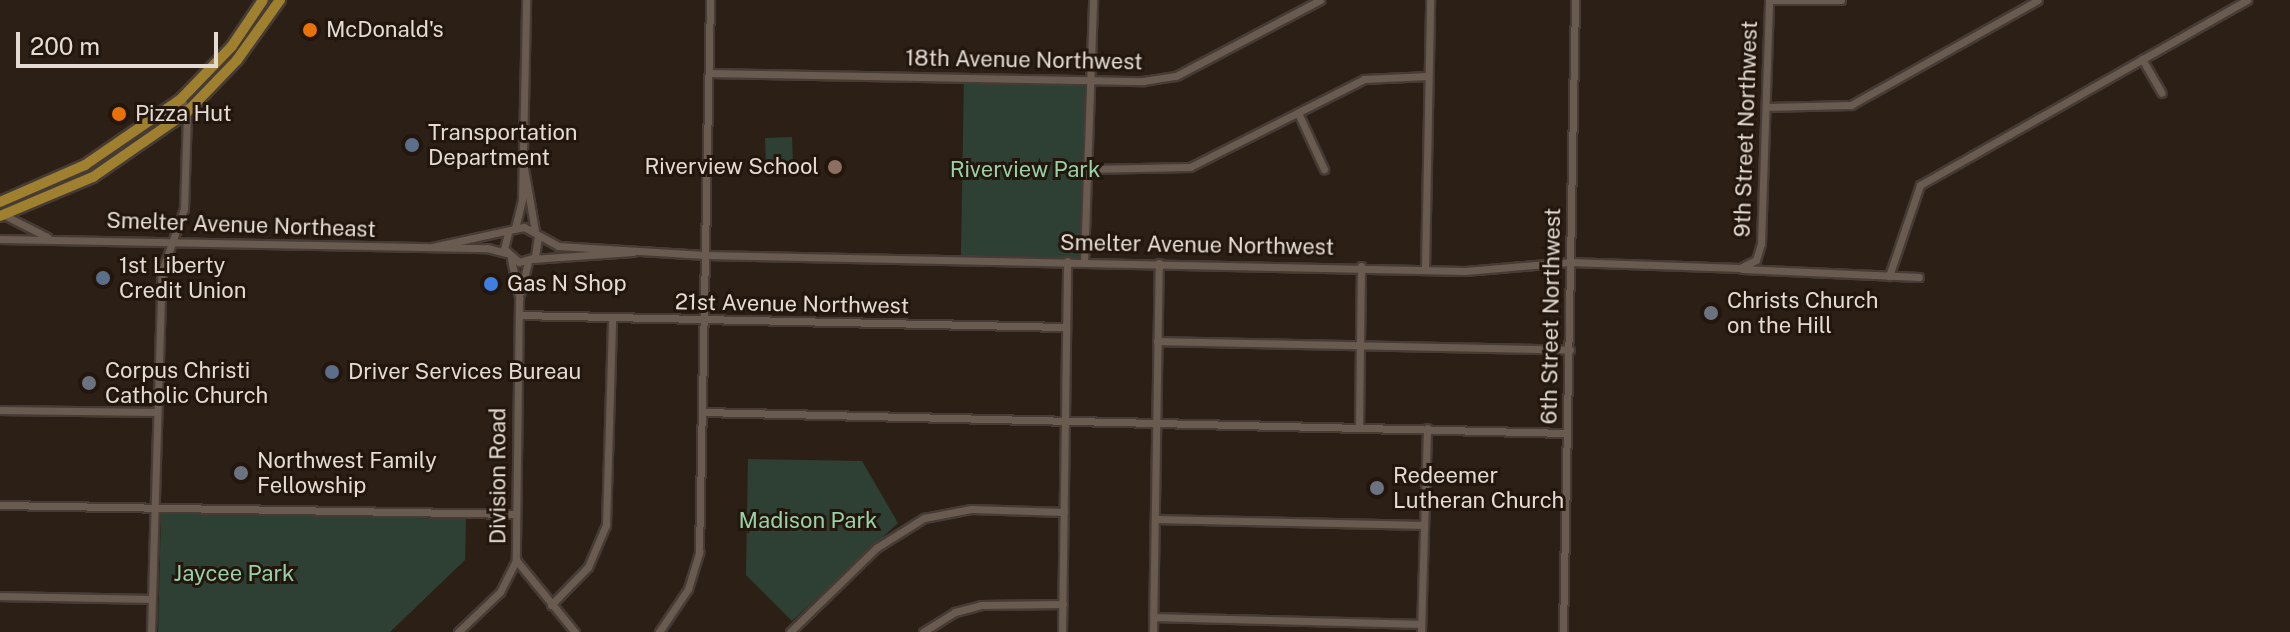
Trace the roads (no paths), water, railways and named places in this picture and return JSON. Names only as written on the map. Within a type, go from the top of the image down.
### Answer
[{"type":"highway","points":[[0,202],[85,165],[181,99],[232,46],[263,0]]},
{"type":"highway","points":[[2,215],[93,177],[187,112],[237,60],[280,0]]},
{"type":"street","points":[[512,230],[522,165],[526,0]]},
{"type":"street","points":[[659,632],[688,589],[699,552],[710,0]]},
{"type":"street","points":[[1084,261],[1093,0]]},
{"type":"street","name":"18th Avenue Northwest","points":[[709,73],[1091,81],[1176,76],[1320,0]]},
{"type":"street","points":[[1425,269],[1430,0]]},
{"type":"street","name":"6th Street Northwest","points":[[1563,632],[1575,0]]},
{"type":"street","points":[[1769,0],[1841,0]]},
{"type":"street","name":"9th Street Northwest","points":[[1756,260],[1761,244],[1769,0]]},
{"type":"street","points":[[1766,107],[1851,105],[2038,0]]},
{"type":"street","points":[[1889,276],[1920,185],[2247,0]]},
{"type":"street","points":[[2142,59],[2162,93]]},
{"type":"street","points":[[1088,169],[1190,167],[1364,79],[1428,76]]},
{"type":"street","points":[[151,632],[155,412],[162,271],[184,209],[187,112],[181,99]]},
{"type":"street","points":[[1298,113],[1324,169]]},
{"type":"street","points":[[522,165],[536,235]]},
{"type":"street","name":"Smelter Avenue Northeast","points":[[2,215],[49,238]]},
{"type":"street","name":"Smelter Avenue Northwest","points":[[512,230],[536,235],[558,246],[705,255],[1425,269],[1569,262],[1740,268],[1756,260]]},
{"type":"street","name":"Smelter Avenue Northeast","points":[[432,247],[512,230]]},
{"type":"street","name":"Division Road","points":[[512,230],[508,256],[519,298],[514,514],[516,560],[575,632]]},
{"type":"street","name":"Division Road","points":[[519,298],[530,260],[539,249],[536,235]]},
{"type":"street","name":"Smelter Avenue Northeast","points":[[0,239],[432,247],[530,260]]},
{"type":"street","name":"Smelter Avenue Northwest","points":[[530,260],[635,252]]},
{"type":"street","points":[[1062,632],[1062,420],[1067,261]]},
{"type":"street","points":[[1153,632],[1159,263]]},
{"type":"street","points":[[1359,427],[1361,266]]},
{"type":"street","points":[[1740,268],[1919,277]]},
{"type":"street","name":"21st Avenue Northwest","points":[[519,315],[1065,327]]},
{"type":"street","points":[[551,605],[588,567],[606,525],[612,319]]},
{"type":"street","points":[[1157,341],[1570,350]]},
{"type":"street","points":[[0,410],[155,412]]},
{"type":"street","points":[[702,412],[1567,433]]},
{"type":"street","points":[[1154,617],[1421,628],[1427,428]]},
{"type":"street","points":[[0,505],[514,514]]},
{"type":"street","points":[[790,632],[876,548],[916,521],[971,509],[1064,512]]},
{"type":"street","points":[[1157,519],[1423,525]]},
{"type":"street","points":[[458,632],[500,592],[516,560]]},
{"type":"street","points":[[0,596],[151,599]]},
{"type":"street","points":[[923,632],[955,612],[981,605],[1063,604]]},
{"type":"place","name":"McDonald's","points":[[310,30]]},
{"type":"place","name":"Pizza Hut","points":[[119,114]]},
{"type":"place","name":"Transportation Department","points":[[412,145]]},
{"type":"place","name":"Riverview School","points":[[835,167]]},
{"type":"place","name":"1st Liberty Credit Union","points":[[103,278]]},
{"type":"place","name":"Gas N Shop","points":[[491,284]]},
{"type":"place","name":"Christs Church on the Hill","points":[[1711,313]]},
{"type":"place","name":"Driver Services Bureau","points":[[332,372]]},
{"type":"place","name":"Corpus Christi Catholic Church","points":[[89,383]]},
{"type":"place","name":"Northwest Family Fellowship","points":[[241,473]]},
{"type":"place","name":"Redeemer Lutheran Church","points":[[1377,488]]},
{"type":"park label","name":"Riverview Park","points":[[1025,170]]},
{"type":"park label","name":"Madison Park","points":[[808,521]]},
{"type":"park label","name":"Jaycee Park","points":[[234,574]]}]
